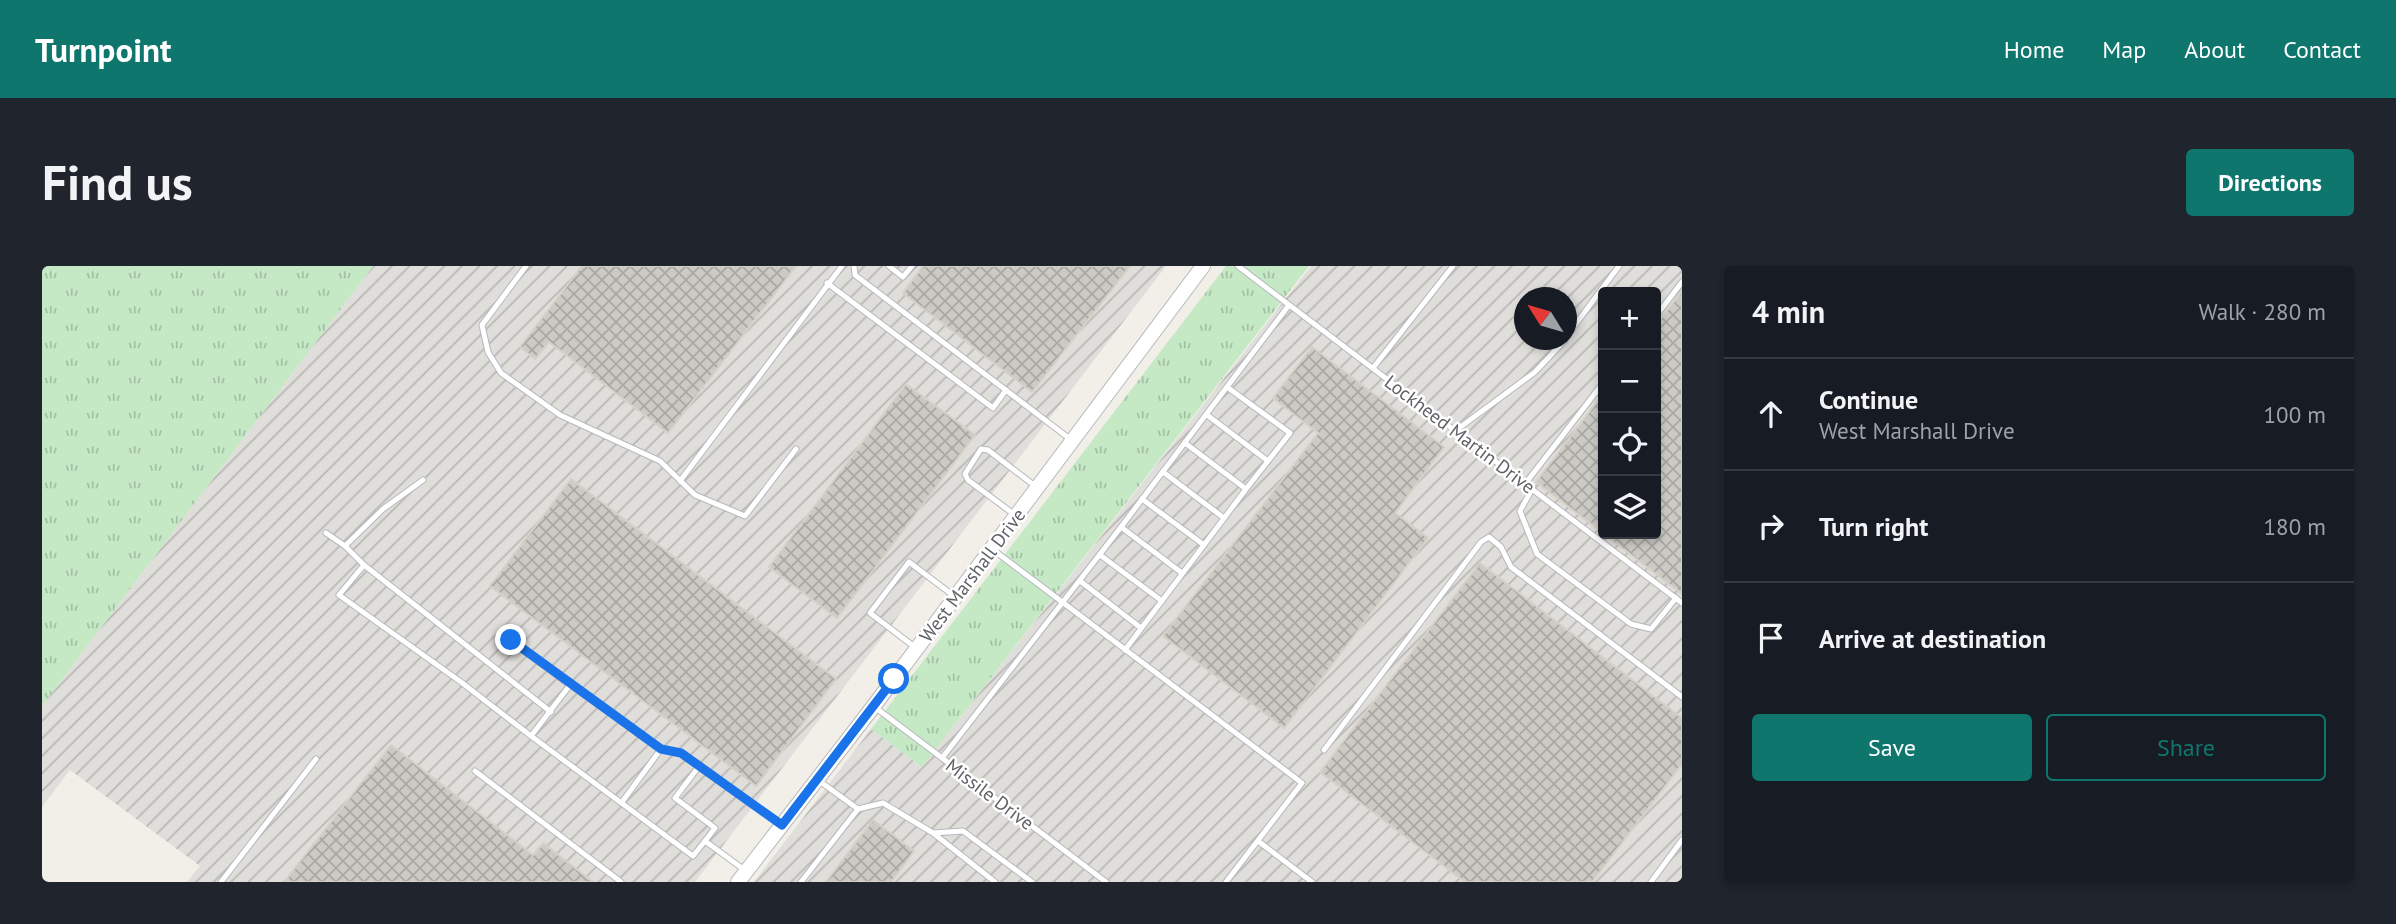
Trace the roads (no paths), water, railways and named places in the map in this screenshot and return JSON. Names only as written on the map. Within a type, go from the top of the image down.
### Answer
[{"type":"main road","name":"West Marshall Drive","points":[[742,877],[992,550],[1203,266]]},
{"type":"lane","points":[[526,266],[482,325],[488,352],[501,373],[560,415],[660,461],[695,495],[745,516],[796,449]]},
{"type":"lane","points":[[680,481],[842,266]]},
{"type":"lane","points":[[854,266],[855,275],[1072,441]]},
{"type":"lane","points":[[889,266],[903,277],[912,266]]},
{"type":"lane","name":"Lockheed Martin Drive","points":[[1238,266],[1682,603]]},
{"type":"lane","points":[[1373,368],[1453,266]]},
{"type":"lane","points":[[1577,322],[1619,266]]},
{"type":"lane","points":[[1661,309],[1682,282]]},
{"type":"lane","points":[[827,284],[993,408],[1006,390]]},
{"type":"lane","points":[[942,758],[1289,305]]},
{"type":"lane","points":[[1455,431],[1535,372],[1554,350]]},
{"type":"lane","points":[[1125,650],[1290,432],[1227,387]]},
{"type":"lane","points":[[1525,484],[1598,389]]},
{"type":"lane","points":[[1207,415],[1268,461]]},
{"type":"lane","points":[[1185,443],[1247,489]]},
{"type":"lane","points":[[1016,516],[968,480],[965,474],[974,457],[981,449],[988,450],[1038,488]]},
{"type":"lane","points":[[1163,472],[1224,518]]},
{"type":"lane","points":[[345,546],[383,509],[423,480]]},
{"type":"lane","points":[[1532,489],[1520,511],[1537,554],[1631,624],[1651,629],[1676,598]]},
{"type":"lane","points":[[1142,499],[1204,545]]},
{"type":"lane","points":[[1121,527],[1182,573]]},
{"type":"lane","points":[[326,533],[551,712]]},
{"type":"lane","points":[[1324,750],[1481,542],[1489,537],[1501,547],[1511,567],[1682,697]]},
{"type":"lane","points":[[992,550],[1302,783],[1226,882]]},
{"type":"lane","points":[[1100,555],[1162,601]]},
{"type":"lane","points":[[916,648],[870,613],[909,562],[955,596]]},
{"type":"lane","points":[[364,565],[339,595],[461,682],[693,856],[715,828],[675,798],[700,765]]},
{"type":"lane","points":[[1080,581],[1141,628]]},
{"type":"lane","points":[[511,640],[661,749],[681,753],[782,825]]},
{"type":"lane","points":[[531,736],[570,685]]},
{"type":"lane","name":"Missile Drive","points":[[873,707],[1106,882]]},
{"type":"lane","points":[[622,802],[661,749]]},
{"type":"lane","points":[[221,882],[316,759]]},
{"type":"lane","points":[[475,771],[621,882]]},
{"type":"lane","points":[[817,780],[858,809]]},
{"type":"lane","points":[[801,882],[858,809],[883,803],[933,833],[995,882]]},
{"type":"lane","points":[[933,833],[963,831],[1032,882]]},
{"type":"lane","points":[[1651,882],[1682,840]]},
{"type":"lane","points":[[705,841],[742,877]]},
{"type":"lane","points":[[1258,841],[1312,882]]}]
